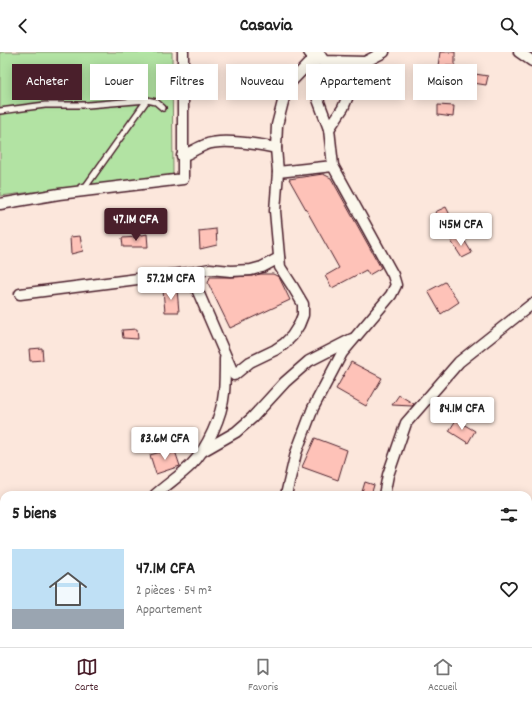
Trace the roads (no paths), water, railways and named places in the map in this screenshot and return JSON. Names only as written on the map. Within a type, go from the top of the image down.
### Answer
[{"type":"street","points":[[0,204],[58,194],[183,179],[182,52]]},
{"type":"street","points":[[316,57],[365,62],[384,52]]},
{"type":"street","points":[[519,52],[532,61]]},
{"type":"street","points":[[287,491],[296,452],[313,408],[342,354],[391,295],[396,285],[393,275],[333,166],[329,129],[316,94],[313,80],[316,57]]},
{"type":"street","points":[[190,273],[234,376],[250,362],[284,344],[300,325],[303,304],[280,267],[275,211],[278,172],[276,148],[277,125],[287,86],[316,57]]},
{"type":"street","points":[[329,129],[343,108],[346,100]]},
{"type":"street","points":[[182,156],[205,144],[214,142],[261,144],[276,148]]},
{"type":"street","points":[[278,172],[333,166]]},
{"type":"street","points":[[20,294],[210,270],[251,270],[262,267],[279,258]]},
{"type":"street","points":[[385,491],[388,474],[406,423],[459,362],[532,304]]},
{"type":"street","points":[[201,452],[236,432],[252,418],[285,382],[309,361],[356,337]]},
{"type":"street","points":[[160,491],[190,465],[201,452],[218,421],[224,394],[225,355]]},
{"type":"lane","points":[[0,112],[45,104],[88,106],[147,100],[156,102],[163,108]]},
{"type":"lane","points":[[58,194],[86,186],[147,100]]}]
